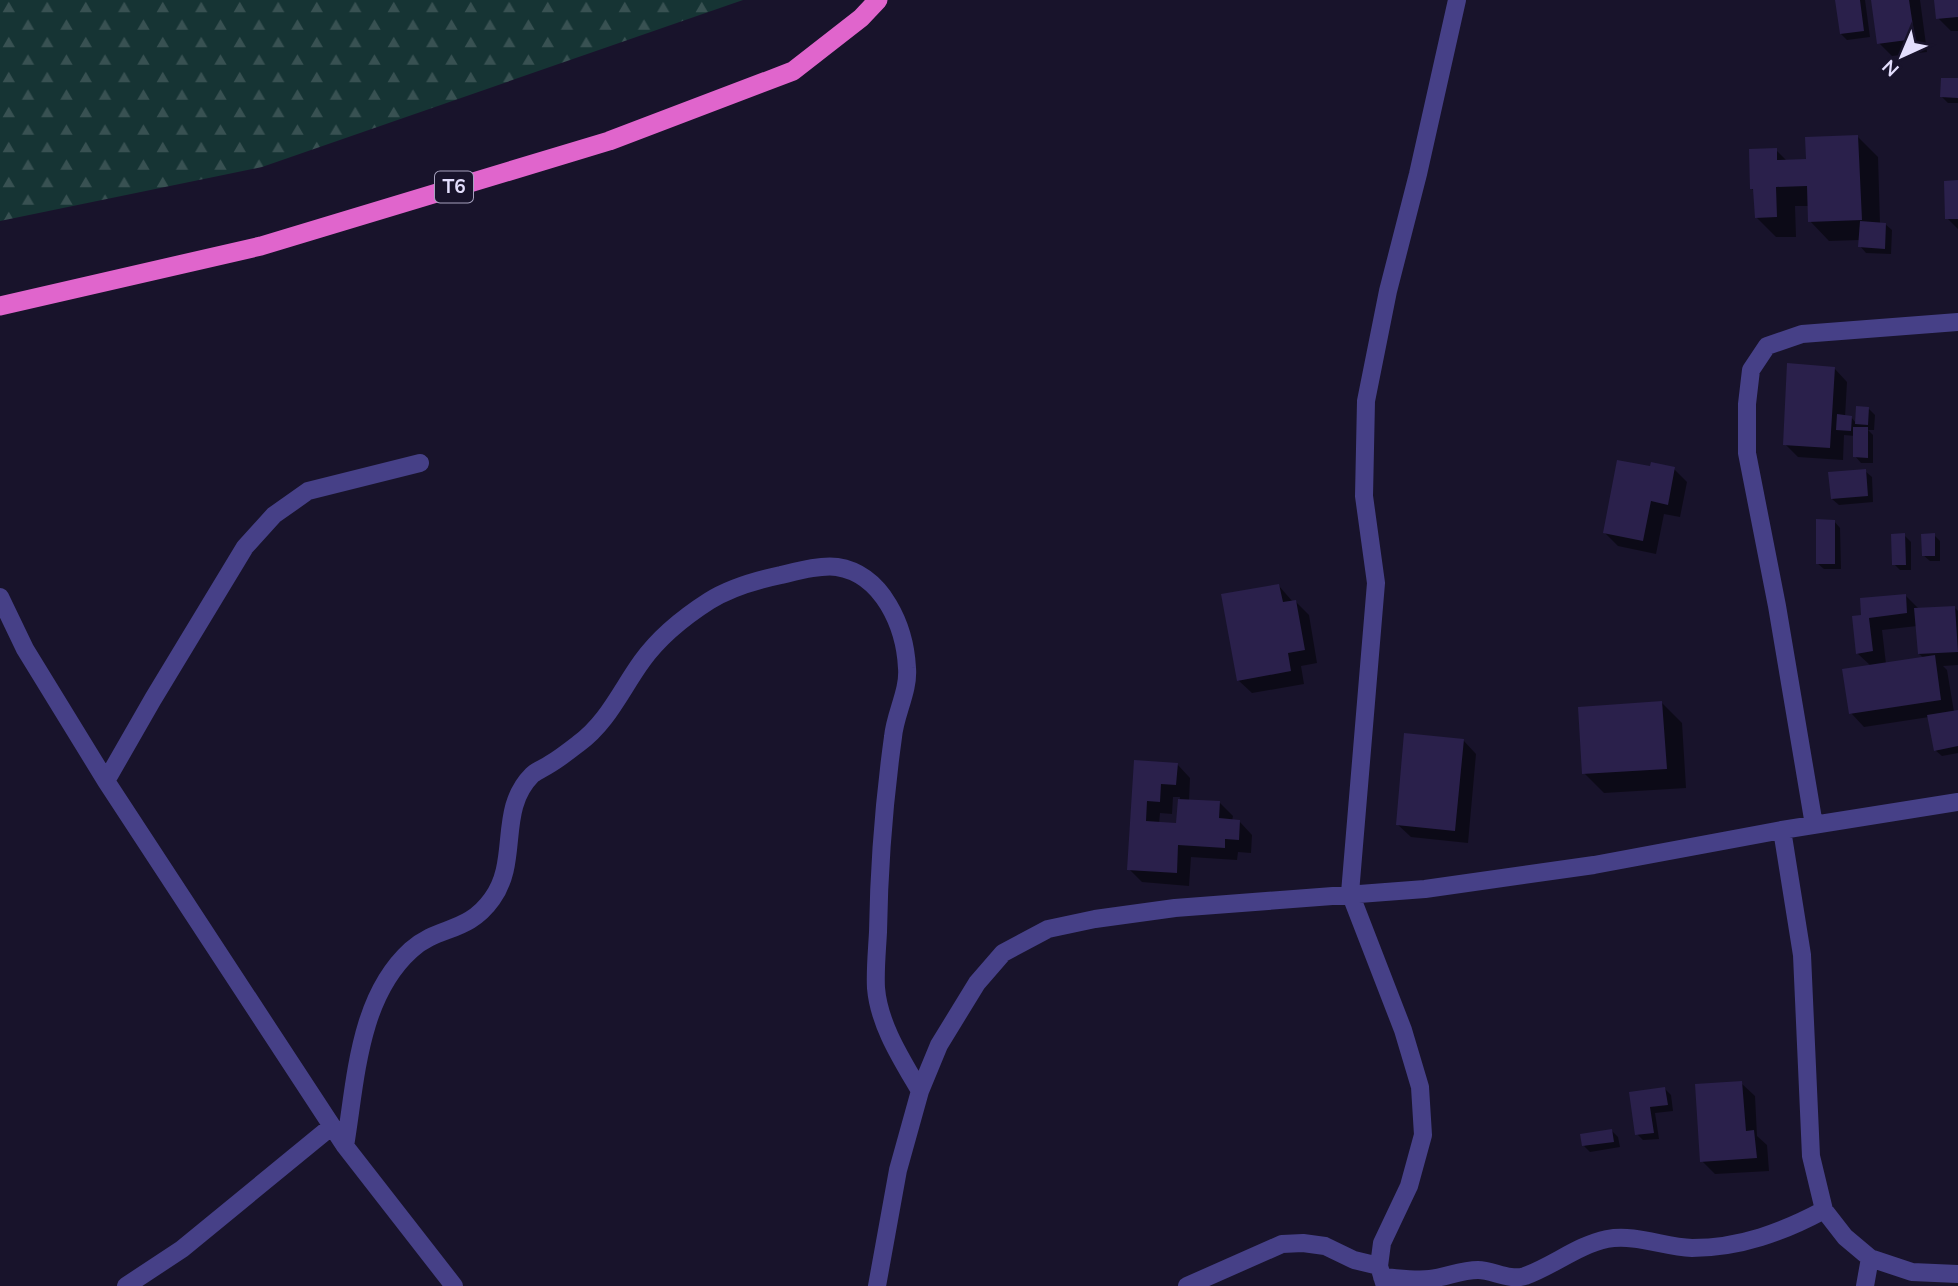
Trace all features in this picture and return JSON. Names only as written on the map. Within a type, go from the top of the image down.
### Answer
[{"type":"highway","name":"T6","points":[[0,306],[261,246],[609,141],[793,71],[852,26],[878,0]]},
{"type":"street","points":[[1382,1277],[1382,1243],[1409,1186],[1423,1135],[1420,1087],[1403,1030],[1350,893],[1376,583],[1364,496],[1366,401],[1388,291],[1418,174],[1457,0]]},
{"type":"street","points":[[1814,825],[1777,606],[1747,453],[1746,404],[1751,370],[1767,346],[1801,334],[1958,321]]},
{"type":"street","points":[[107,781],[245,547],[274,515],[308,491],[420,463]]},
{"type":"street","points":[[345,1146],[362,1045],[372,1010],[391,974],[411,951],[431,936],[462,926],[477,917],[494,897],[509,852],[513,803],[532,774],[588,737],[606,717],[642,660],[668,631],[712,599],[755,580],[834,567],[855,572],[876,589],[893,610],[906,648],[908,674],[894,727],[886,789],[878,900],[876,991],[884,1020],[898,1053],[920,1091]]},
{"type":"street","points":[[0,597],[25,649],[107,781],[345,1146],[454,1286]]},
{"type":"street","points":[[877,1286],[898,1170],[920,1091],[939,1045],[977,983],[1003,953],[1048,929],[1095,919],[1175,908],[1425,889],[1581,867],[1782,830],[1958,802]]},
{"type":"street","points":[[1782,830],[1802,955],[1811,1156],[1824,1210],[1844,1237],[1870,1258],[1912,1272],[1958,1274]]},
{"type":"street","points":[[126,1286],[182,1248],[332,1126]]},
{"type":"street","points":[[1187,1286],[1282,1244],[1303,1242],[1325,1246],[1382,1277],[1429,1279],[1480,1270],[1522,1277],[1606,1239],[1625,1237],[1692,1248],[1724,1245],[1761,1238],[1789,1228],[1824,1210]]},
{"type":"street","points":[[1865,1286],[1870,1258]]},
{"type":"green space","points":[[0,0],[743,0],[262,167],[0,221]]},
{"type":"building","points":[[1835,0],[1860,0],[1864,31],[1840,34]]},
{"type":"building","points":[[1871,0],[1909,0],[1915,39],[1877,44]]},
{"type":"building","points":[[1934,0],[1958,0],[1958,17],[1936,19]]},
{"type":"building","points":[[1941,78],[1958,78],[1958,98],[1940,97]]},
{"type":"building","points":[[1858,135],[1862,220],[1808,222],[1807,186],[1776,187],[1777,217],[1755,218],[1753,189],[1750,189],[1749,149],[1777,148],[1777,160],[1806,159],[1805,137]]},
{"type":"building","points":[[1958,180],[1958,219],[1945,219],[1944,181]]},
{"type":"building","points":[[1860,221],[1886,223],[1885,249],[1858,247]]},
{"type":"building","points":[[1787,363],[1835,367],[1830,448],[1783,445]]},
{"type":"building","points":[[1856,406],[1869,407],[1868,425],[1855,424]]},
{"type":"building","points":[[1837,414],[1852,416],[1851,431],[1836,430]]},
{"type":"building","points":[[1853,427],[1868,427],[1868,458],[1853,457]]},
{"type":"building","points":[[1617,460],[1675,467],[1668,505],[1651,501],[1643,541],[1603,533]]},
{"type":"building","points":[[1866,469],[1868,496],[1831,499],[1828,472]]},
{"type":"building","points":[[1816,519],[1835,520],[1835,564],[1816,564]]},
{"type":"building","points":[[1905,533],[1906,565],[1892,565],[1891,534]]},
{"type":"building","points":[[1935,533],[1935,556],[1922,556],[1921,534]]},
{"type":"building","points":[[1279,584],[1283,602],[1296,600],[1305,650],[1288,653],[1291,671],[1237,681],[1221,594]]},
{"type":"building","points":[[1906,594],[1907,613],[1869,618],[1873,651],[1856,654],[1852,616],[1861,615],[1860,598]]},
{"type":"building","points":[[1955,606],[1958,652],[1918,654],[1914,608]]},
{"type":"building","points":[[1935,655],[1941,700],[1849,714],[1842,669]]},
{"type":"building","points":[[1662,701],[1667,769],[1582,774],[1578,707]]},
{"type":"building","points":[[1958,710],[1958,746],[1934,751],[1927,715]]},
{"type":"building","points":[[1404,733],[1464,739],[1455,831],[1396,825]]},
{"type":"building","points":[[1134,760],[1178,763],[1176,785],[1161,784],[1160,802],[1147,801],[1146,821],[1176,823],[1178,799],[1220,801],[1219,818],[1240,820],[1239,840],[1225,839],[1225,848],[1178,845],[1177,873],[1127,870]]},
{"type":"building","points":[[1742,1081],[1746,1131],[1754,1130],[1757,1158],[1700,1162],[1695,1084]]},
{"type":"building","points":[[1665,1087],[1668,1105],[1650,1107],[1654,1133],[1635,1135],[1629,1092]]},
{"type":"building","points":[[1612,1129],[1614,1142],[1582,1146],[1580,1134]]}]
